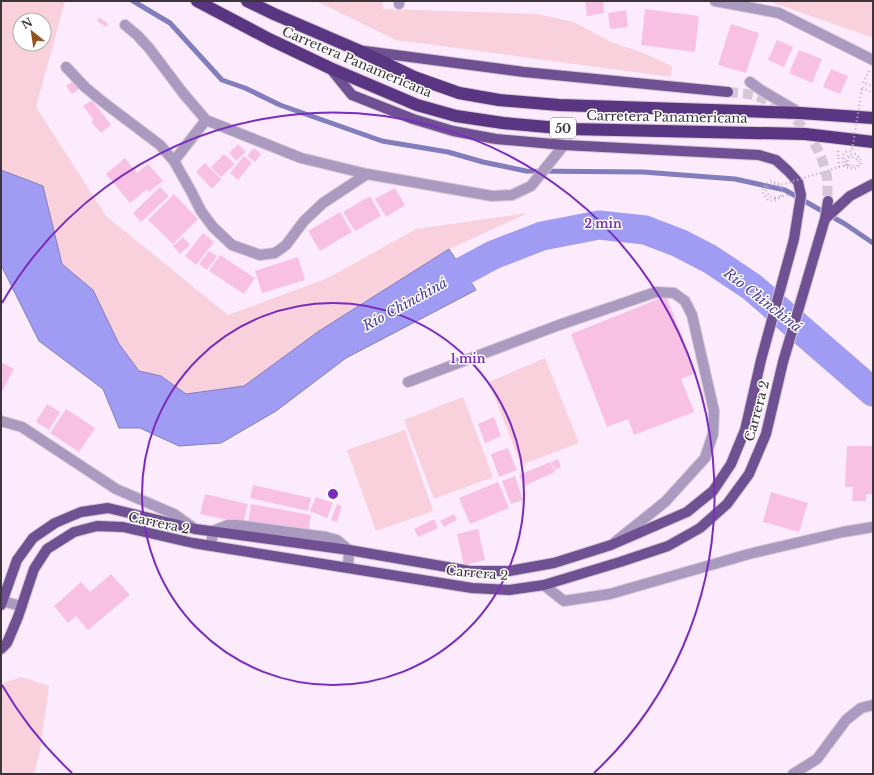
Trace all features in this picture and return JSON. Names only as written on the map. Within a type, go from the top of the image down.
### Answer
[{"type":"highway","name":"Carretera Panamericana","points":[[197,1],[269,39],[330,68],[417,105],[456,116],[503,123],[570,129],[805,134],[873,142]]},
{"type":"highway","name":"Carretera Panamericana","points":[[247,1],[360,51],[414,77],[459,93],[499,100],[559,105],[800,113],[873,118]]},
{"type":"main road","points":[[360,51],[524,72],[728,92]]},
{"type":"main road","name":"Carrera 2","points":[[2,603],[17,560],[33,538],[54,523],[81,512],[108,508],[195,529],[349,550],[470,571],[509,571],[554,563],[611,545],[687,512],[712,491],[731,464],[745,430],[761,360],[794,239],[801,195],[798,182],[788,171],[776,160],[759,155],[564,145],[496,139],[453,131],[413,119],[352,95],[330,68]]},
{"type":"main road","points":[[825,219],[850,196],[873,184]]},
{"type":"main road","name":"Carrera 2","points":[[1,649],[7,643],[22,606],[34,569],[47,549],[74,532],[97,526],[123,528],[211,546],[472,588],[509,590],[544,585],[668,546],[700,528],[727,504],[749,474],[766,434],[783,362],[825,219],[828,201]]},
{"type":"street","points":[[715,1],[779,13],[871,64]]},
{"type":"street","points":[[125,25],[138,35],[206,120],[301,158],[367,174],[492,196],[512,195],[531,186],[564,145]]},
{"type":"street","points":[[66,67],[85,87],[103,102],[160,145],[174,161],[201,211],[213,228],[232,245],[260,256],[275,253],[286,245],[304,221],[323,204],[367,174]]},
{"type":"street","points":[[750,82],[800,113]]},
{"type":"street","points":[[174,161],[206,120]]},
{"type":"street","points":[[408,382],[559,325],[656,292],[674,293],[685,302],[692,315],[714,411],[713,434],[705,458],[665,502],[611,545]]},
{"type":"street","points":[[1,421],[22,427],[116,489],[174,514],[195,529]]},
{"type":"street","points":[[544,585],[564,601],[610,594],[749,554],[843,532],[873,527]]},
{"type":"street","points":[[211,546],[213,531]]},
{"type":"street","points":[[348,568],[349,550]]},
{"type":"street","points":[[2,603],[22,606]]},
{"type":"street","points":[[793,774],[817,759],[823,753],[846,720],[861,708],[873,705]]},
{"type":"path","points":[[871,64],[863,83],[873,86]]},
{"type":"path","points":[[774,198],[769,196],[766,190],[768,185],[774,184],[781,187],[782,193],[780,198],[774,201],[768,200],[762,192],[766,184],[772,181],[781,185],[839,167],[843,166],[847,165],[848,158],[851,157],[856,158],[859,161],[856,166],[850,166],[846,162],[845,158],[849,155],[855,154],[860,158],[861,164],[854,169],[845,167],[842,160],[842,156],[846,152],[852,151],[862,88],[873,93]]},
{"type":"path","points":[[838,156],[839,167]]},
{"type":"shaded area","points":[[1,1],[65,1],[52,49],[52,12],[12,12],[12,52],[51,52],[36,107],[106,216],[228,315],[328,278],[416,229],[528,213],[449,249],[319,331],[244,386],[186,394],[161,376],[139,372],[119,344],[93,290],[62,264],[43,186],[1,170]]},
{"type":"shaded area","points":[[316,1],[382,1],[383,9],[537,14],[574,22],[613,43],[641,52],[672,66],[671,77],[396,40]]},
{"type":"shaded area","points":[[768,1],[873,1],[873,38],[868,36]]},
{"type":"shaded area","points":[[545,358],[579,443],[521,465],[489,382]]},
{"type":"shaded area","points":[[463,397],[493,477],[434,499],[404,420]]},
{"type":"shaded area","points":[[405,430],[433,511],[376,531],[347,450]]},
{"type":"shaded area","points":[[21,677],[49,686],[40,751],[34,774],[1,774],[1,684]]},
{"type":"water","points":[[1,170],[43,186],[62,264],[93,290],[119,344],[139,371],[161,376],[186,394],[244,386],[319,331],[449,249],[476,290],[346,358],[276,411],[221,443],[179,446],[140,428],[119,428],[103,389],[39,341],[1,265]]},
{"type":"building","points":[[585,1],[603,1],[604,13],[587,16]]},
{"type":"building","points":[[645,9],[699,16],[695,52],[641,45]]},
{"type":"building","points":[[626,10],[628,27],[610,29],[608,13]]},
{"type":"building","points":[[99,17],[108,24],[106,27],[97,21]]},
{"type":"building","points":[[731,24],[759,33],[746,73],[718,65]]},
{"type":"building","points":[[777,40],[793,47],[784,67],[768,60]]},
{"type":"building","points":[[799,50],[822,59],[812,83],[789,73]]},
{"type":"building","points":[[831,69],[848,76],[840,94],[823,87]]},
{"type":"building","points":[[74,81],[79,89],[72,94],[66,86]]},
{"type":"building","points":[[92,100],[111,125],[101,133],[91,122],[94,120],[83,106]]},
{"type":"building","points":[[238,144],[246,152],[236,161],[229,153]]},
{"type":"building","points":[[254,148],[261,154],[255,162],[247,156]]},
{"type":"building","points":[[224,154],[235,164],[221,177],[211,167]]},
{"type":"building","points":[[244,156],[252,163],[238,180],[230,173]]},
{"type":"building","points":[[125,158],[137,173],[148,164],[163,181],[149,192],[147,189],[130,203],[106,174]]},
{"type":"building","points":[[205,163],[221,179],[212,189],[196,172]]},
{"type":"building","points":[[160,187],[169,196],[141,222],[133,213]]},
{"type":"building","points":[[395,188],[405,205],[386,217],[375,199]]},
{"type":"building","points":[[174,194],[198,219],[173,244],[148,220]]},
{"type":"building","points":[[370,196],[381,216],[355,231],[343,212]]},
{"type":"building","points":[[340,212],[352,232],[320,251],[308,231]]},
{"type":"building","points":[[203,233],[214,242],[196,265],[185,256]]},
{"type":"building","points":[[183,237],[190,245],[180,254],[173,246]]},
{"type":"building","points":[[209,251],[217,256],[207,270],[199,264]]},
{"type":"building","points":[[220,255],[255,278],[244,294],[209,271]]},
{"type":"building","points":[[298,257],[305,280],[262,293],[255,271]]},
{"type":"building","points":[[666,296],[696,373],[681,379],[694,412],[634,435],[628,419],[607,427],[571,334]]},
{"type":"building","points":[[1,362],[14,369],[1,393]]},
{"type":"building","points":[[47,404],[60,412],[49,430],[36,422]]},
{"type":"building","points":[[66,409],[95,428],[79,452],[50,433]]},
{"type":"building","points":[[494,417],[501,436],[485,443],[478,424]]},
{"type":"building","points":[[847,446],[873,446],[873,494],[866,494],[866,501],[852,501],[853,487],[845,487]]},
{"type":"building","points":[[508,448],[517,470],[499,477],[491,454]]},
{"type":"building","points":[[558,459],[561,467],[555,470],[551,462]]},
{"type":"building","points":[[550,462],[555,472],[524,486],[519,475]]},
{"type":"building","points":[[515,476],[523,500],[511,504],[502,481]]},
{"type":"building","points":[[498,482],[509,508],[470,524],[459,498]]},
{"type":"building","points":[[253,485],[311,498],[308,511],[250,498]]},
{"type":"building","points":[[771,492],[808,503],[799,532],[763,522]]},
{"type":"building","points":[[205,494],[248,504],[243,523],[200,514]]},
{"type":"building","points":[[316,497],[333,503],[327,518],[310,511]]},
{"type":"building","points":[[251,504],[311,515],[308,534],[248,523]]},
{"type":"building","points":[[337,504],[342,506],[337,522],[331,520]]},
{"type":"building","points":[[454,514],[457,520],[444,527],[440,521]]},
{"type":"building","points":[[434,519],[438,528],[418,537],[414,529]]},
{"type":"building","points":[[478,529],[485,560],[464,565],[457,534]]},
{"type":"building","points":[[111,574],[130,595],[88,630],[76,616],[68,623],[54,606],[81,582],[90,592]]},
{"type":"waterway","points":[[133,1],[170,23],[222,80],[245,88],[280,105],[382,141],[448,152],[483,162],[526,171],[643,172],[735,179],[785,190],[845,224],[873,243]]},
{"type":"waterway","name":"Río Chinchiná","points":[[428,290],[493,255],[542,236],[599,225],[645,230],[679,243],[710,259],[752,287],[873,392]]},
{"type":"tunnel","points":[[728,92],[750,94],[767,100],[791,115],[810,137],[817,149],[827,177],[828,201]]}]
